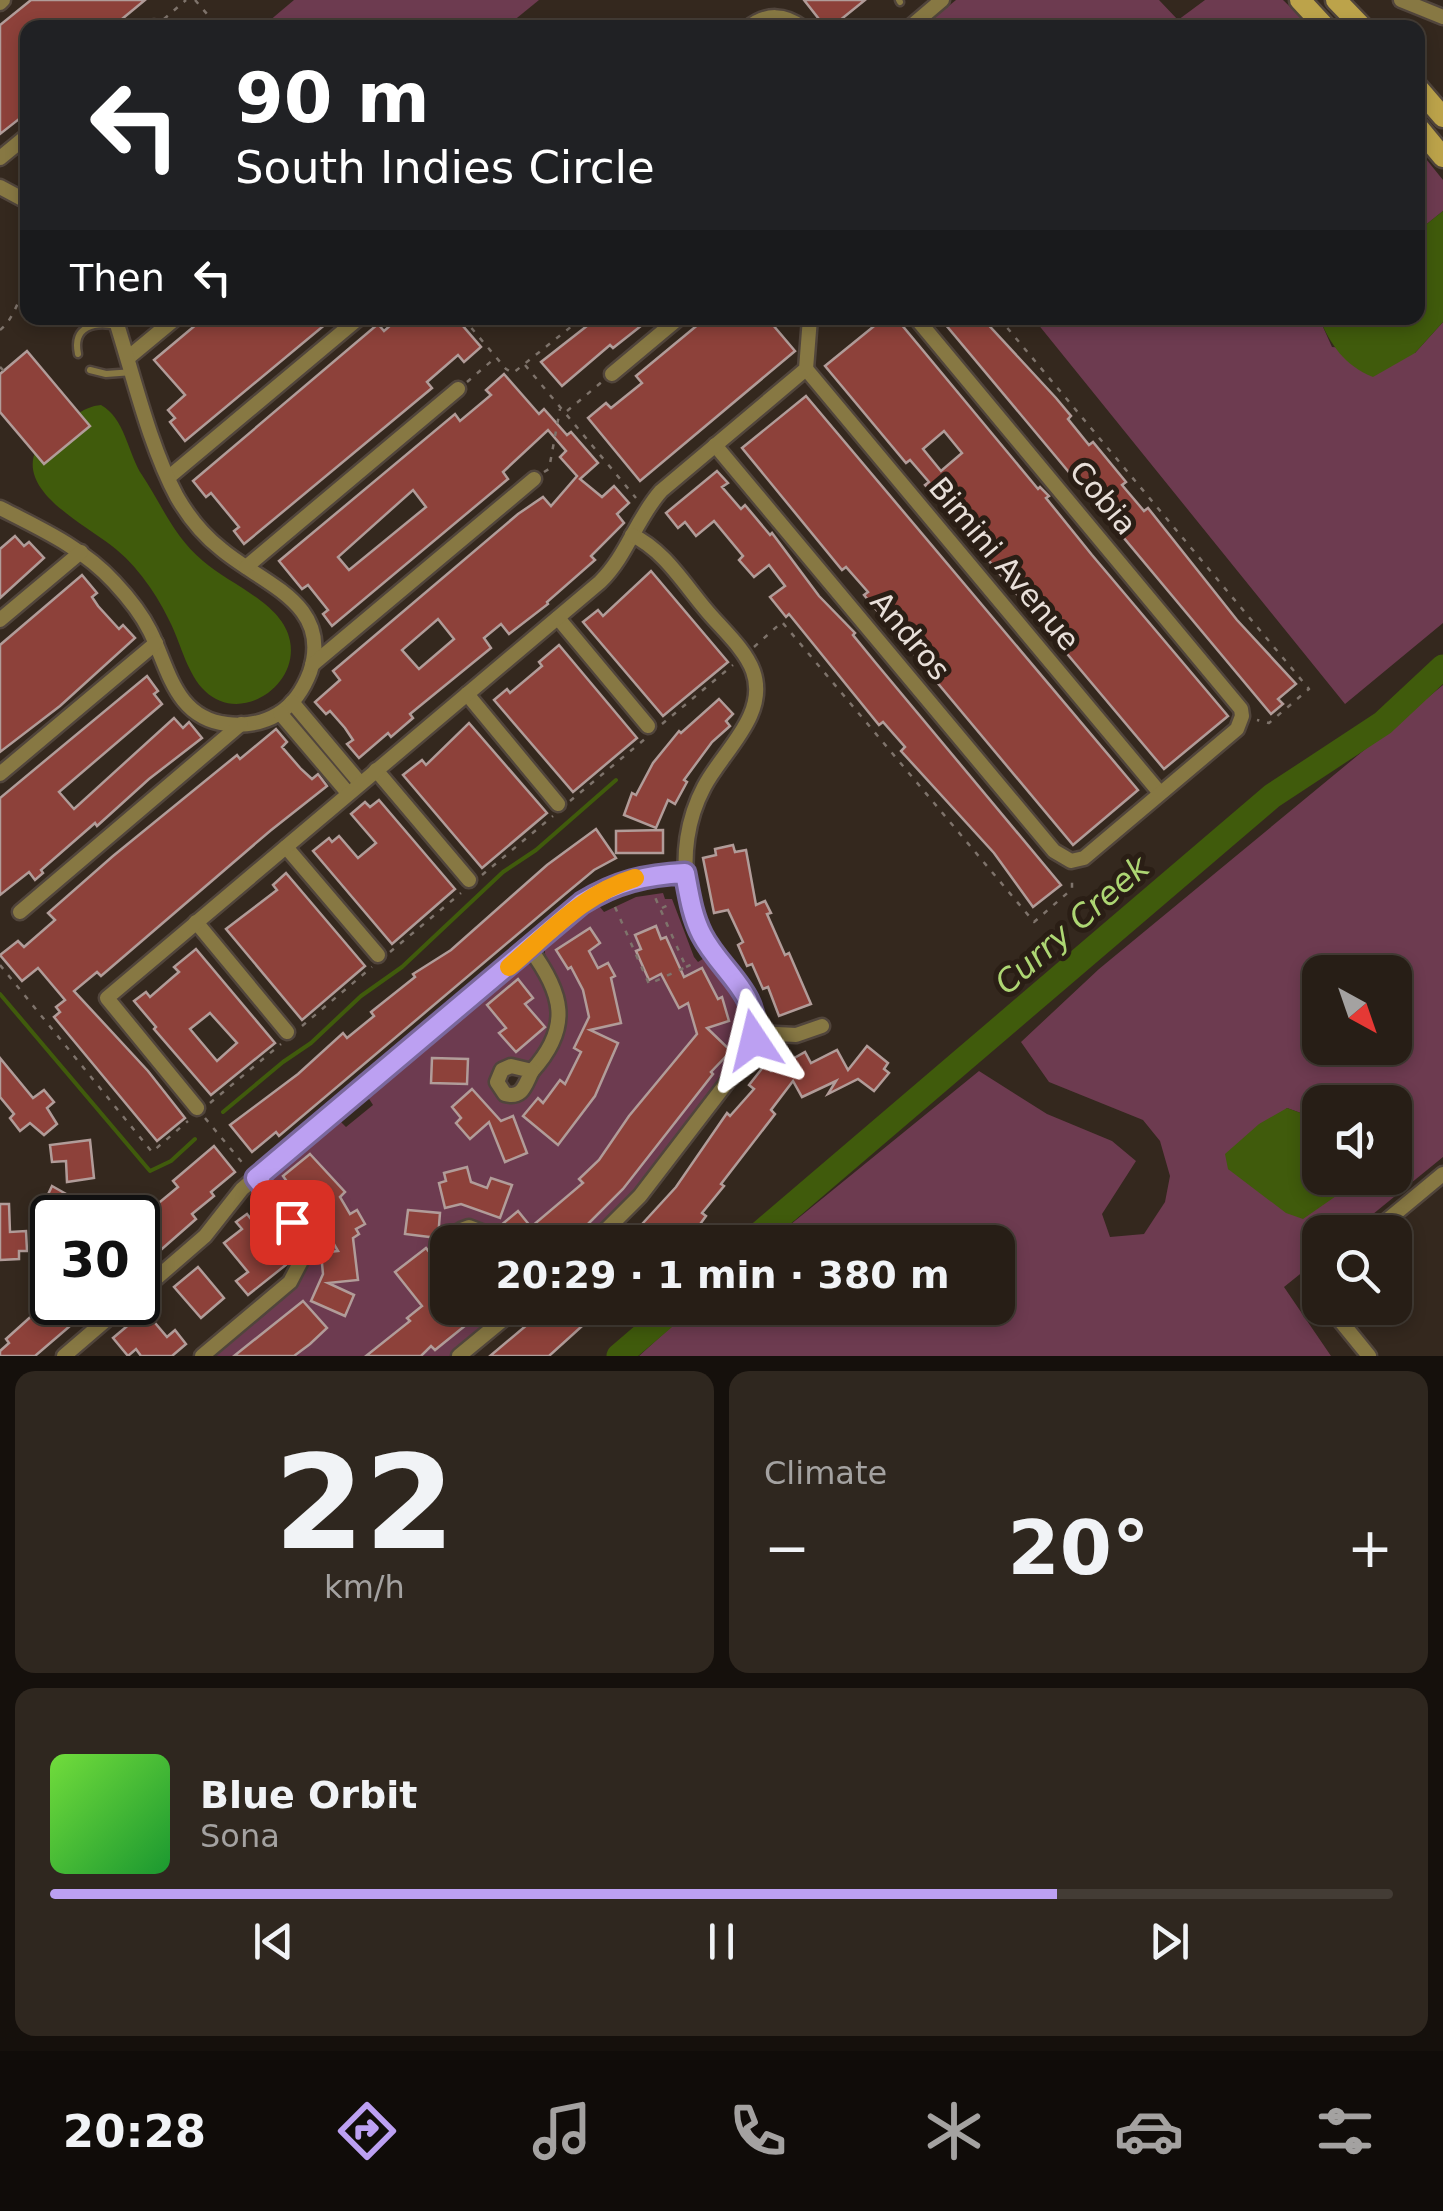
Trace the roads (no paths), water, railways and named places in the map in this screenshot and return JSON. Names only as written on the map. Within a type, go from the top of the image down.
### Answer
[{"type":"main road","points":[[1300,0],[1319,20]]},
{"type":"main road","points":[[1336,0],[1355,20]]},
{"type":"main road","points":[[1425,96],[1443,117]]},
{"type":"main road","points":[[1425,136],[1443,157]]},
{"type":"street","points":[[918,20],[942,0]]},
{"type":"street","points":[[1401,0],[1443,17]]},
{"type":"street","points":[[759,20],[774,16],[793,20]]},
{"type":"street","points":[[0,158],[20,142]]},
{"type":"street","points":[[20,912],[241,724],[286,708],[304,685],[312,665],[313,640],[304,612],[197,526],[168,477],[117,325]]},
{"type":"street","points":[[132,365],[169,325]]},
{"type":"street","points":[[168,477],[351,325]]},
{"type":"street","points":[[612,374],[670,325]]},
{"type":"street","points":[[198,1110],[106,998],[610,572],[646,510],[671,482],[806,369],[809,325]]},
{"type":"street","name":"Cobia","points":[[922,325],[1236,701],[1242,716],[1237,729],[1160,794]]},
{"type":"street","name":"Bimini Avenue","points":[[806,369],[1160,794]]},
{"type":"street","points":[[246,567],[458,389]]},
{"type":"street","name":"Andros","points":[[715,445],[1054,851],[1068,861],[1088,855],[1160,794]]},
{"type":"street","points":[[312,665],[534,479]]},
{"type":"street","points":[[0,508],[81,552],[126,594],[156,643],[171,684],[189,708],[208,720],[241,724]]},
{"type":"street","points":[[611,1225],[640,1196],[748,1055],[755,1033],[754,1014],[746,992],[716,958],[701,932],[685,873],[686,843],[696,805],[754,706],[755,676],[744,656],[655,550],[632,536]]},
{"type":"street","points":[[0,620],[81,552]]},
{"type":"street","points":[[558,618],[648,726]]},
{"type":"street","points":[[0,774],[156,643]]},
{"type":"street","points":[[466,694],[558,804]]},
{"type":"street","points":[[286,708],[354,788]]},
{"type":"street","points":[[376,770],[469,880]]},
{"type":"street","points":[[286,847],[378,955]]},
{"type":"street","points":[[160,1275],[205,1236],[232,1200],[256,1178],[582,903],[638,877],[685,873]]},
{"type":"street","points":[[196,922],[287,1032]]},
{"type":"street","points":[[530,949],[552,979],[559,1016],[554,1040],[532,1071]]},
{"type":"street","points":[[755,1033],[796,1035],[822,1026]]},
{"type":"street","points":[[1393,1215],[1443,1174]]},
{"type":"street","points":[[202,1356],[290,1282],[302,1259],[298,1233],[256,1178]]},
{"type":"street","points":[[64,1356],[81,1351],[105,1325]]},
{"type":"street","points":[[460,1356],[497,1325]]},
{"type":"street","points":[[1344,1325],[1370,1356]]},
{"type":"lane","points":[[78,354],[78,338],[88,325]]},
{"type":"lane","points":[[90,370],[106,374],[132,365]]},
{"type":"waterway","name":"Curry Creek","points":[[770,1225],[1272,796],[1383,723],[1443,667]]},
{"type":"waterway","points":[[223,1112],[311,1043],[361,996],[402,967],[503,872],[536,850],[616,780]]},
{"type":"waterway","points":[[0,994],[150,1171],[171,1161],[195,1139]]},
{"type":"waterway","name":"Curry Creek","points":[[619,1356],[655,1325]]}]
